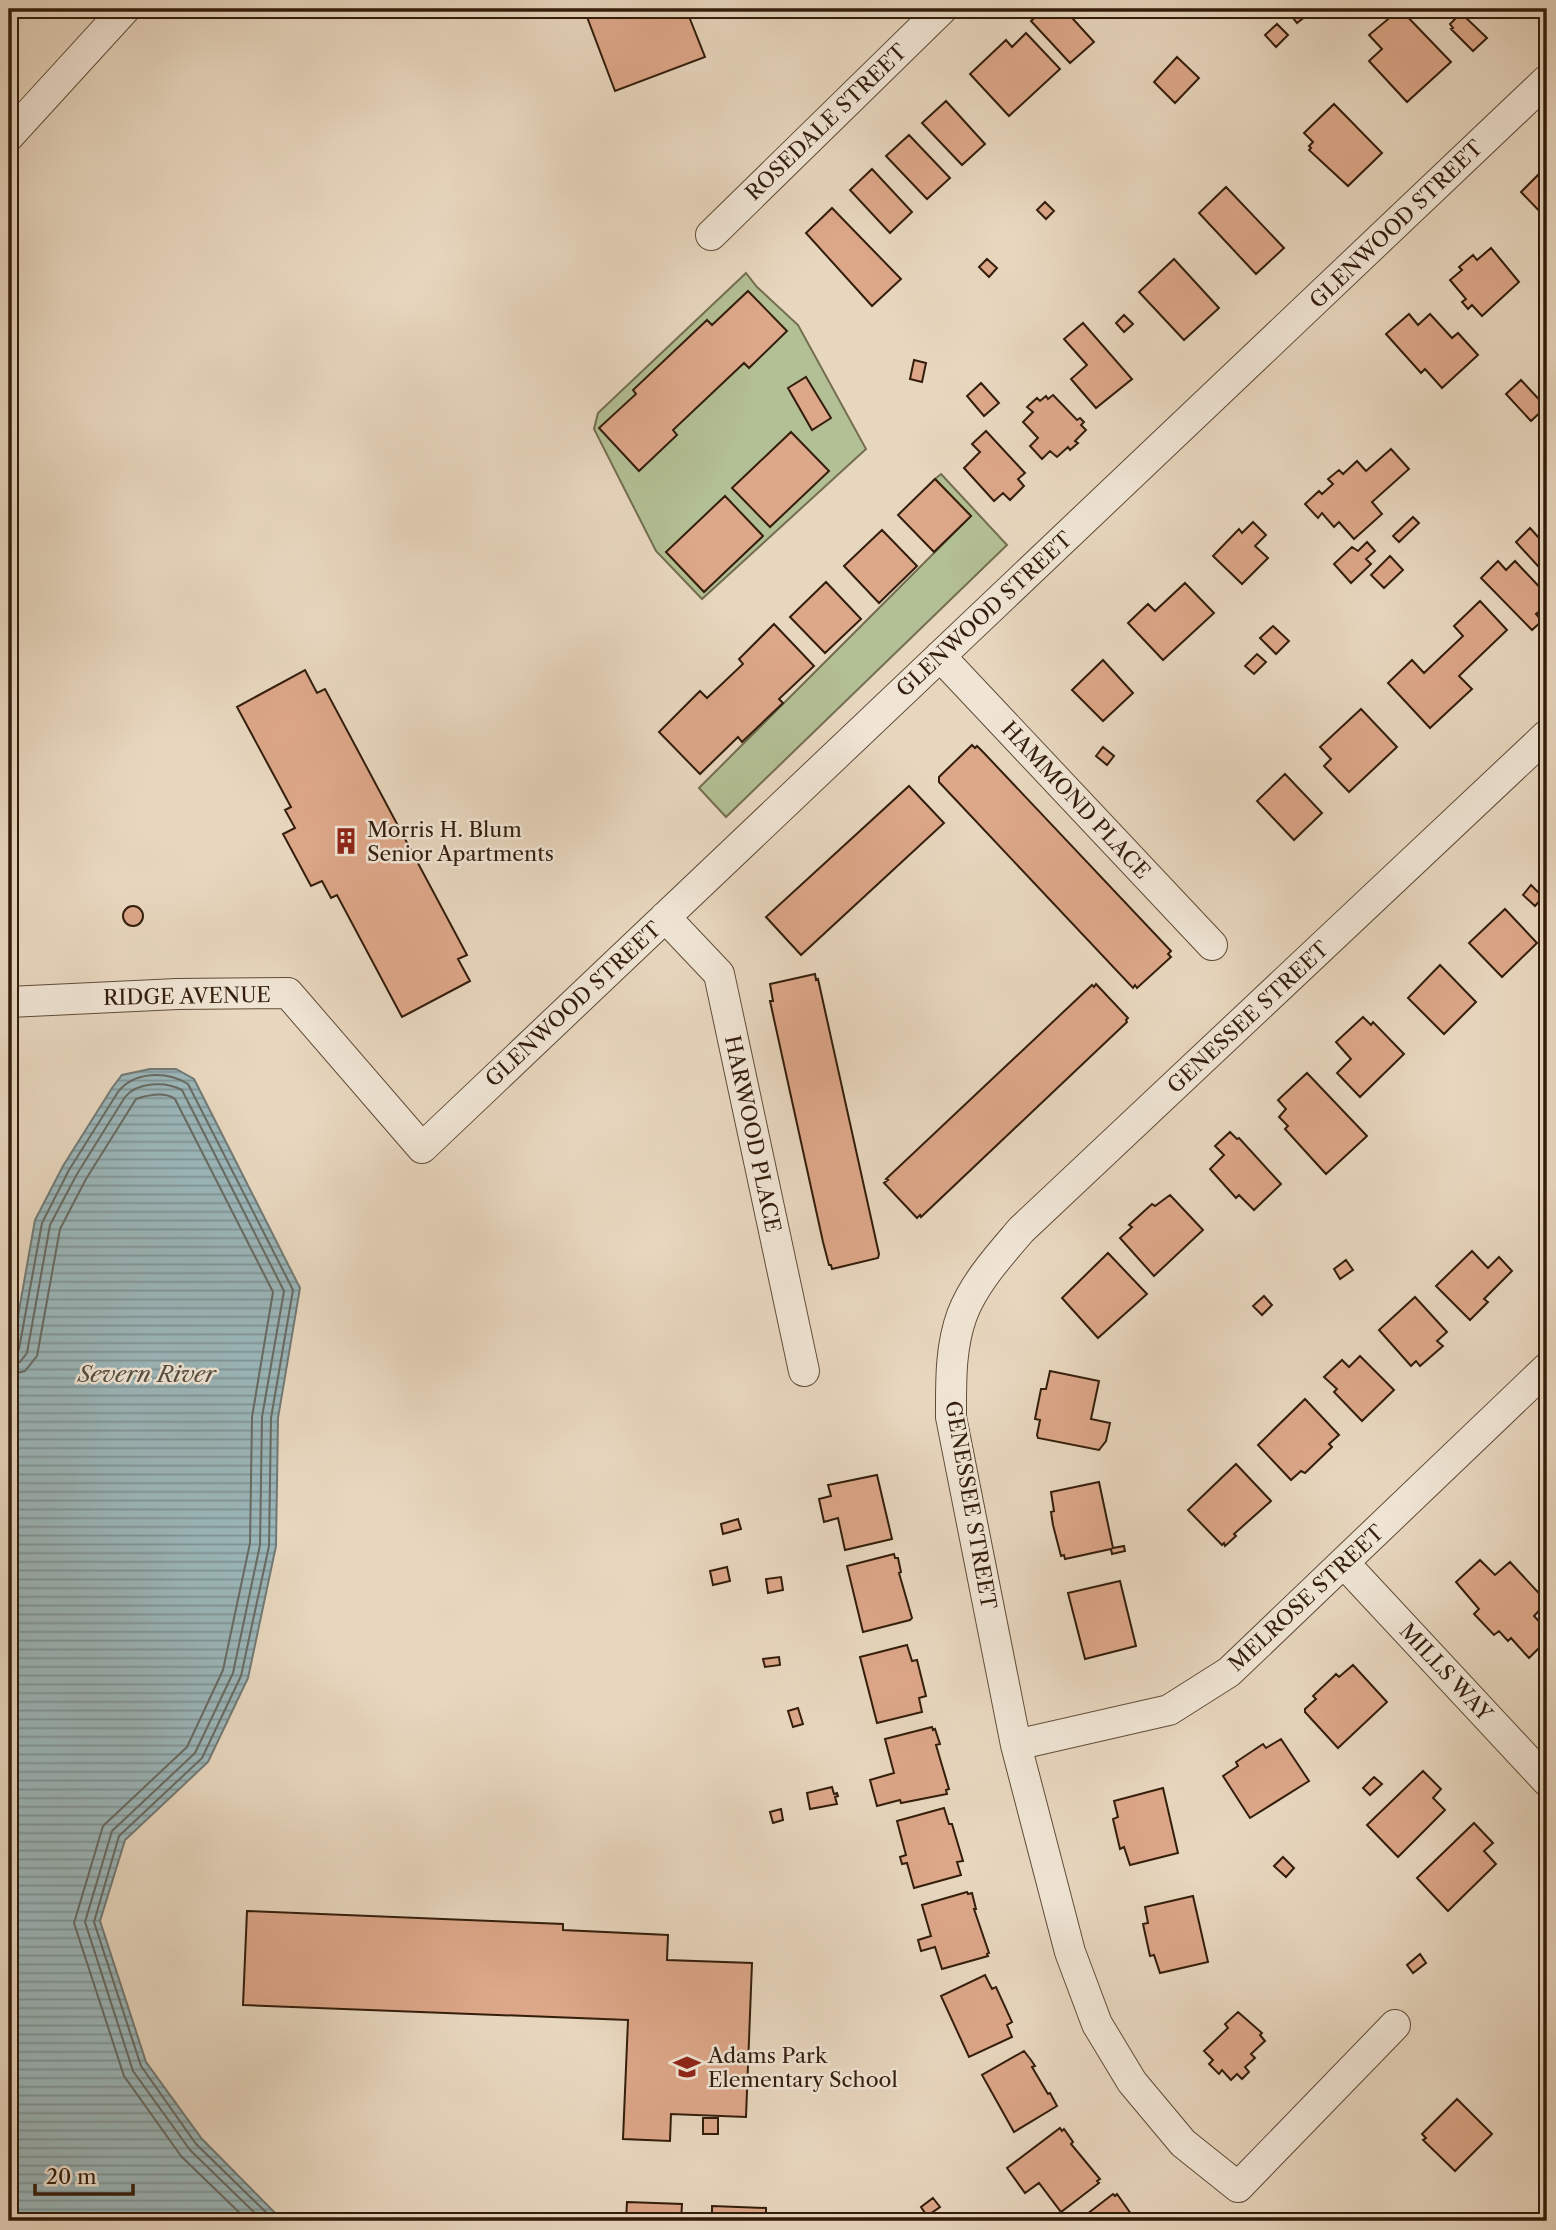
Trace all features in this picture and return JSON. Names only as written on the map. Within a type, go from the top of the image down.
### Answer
[{"type":"street","points":[[9,135],[125,9]]},
{"type":"street","name":"ROSEDALE STREET","points":[[711,235],[942,9]]},
{"type":"street","name":"GLENWOOD STREET","points":[[422,1148],[1547,80]]},
{"type":"street","name":"HAMMOND PLACE","points":[[940,656],[1212,945]]},
{"type":"street","name":"GENESSEE STREET","points":[[1395,2025],[1238,2187],[1183,2143],[1132,2082],[1097,2024],[1070,1952],[1016,1745],[951,1417],[951,1364],[962,1314],[987,1271],[1021,1230],[1547,735]]},
{"type":"street","name":"HARWOOD PLACE","points":[[665,916],[719,974],[804,1371]]},
{"type":"street","name":"RIDGE AVENUE","points":[[9,1002],[177,994],[288,993],[422,1148]]},
{"type":"street","name":"MELROSE STREET","points":[[1016,1745],[1169,1710],[1229,1672],[1547,1368]]},
{"type":"street","name":"MILLS WAY","points":[[1344,1563],[1547,1781]]},
{"type":"green space","points":[[746,273],[757,287],[798,325],[866,449],[702,599],[656,551],[594,429],[598,413]]},
{"type":"green space","points":[[941,474],[1007,545],[726,817],[699,788],[971,516],[935,479]]},
{"type":"water","name":"Severn River","points":[[150,1069],[176,1069],[194,1079],[300,1288],[278,1418],[276,1546],[248,1678],[208,1762],[125,1840],[100,1921],[146,2062],[202,2139],[283,2221],[9,2221],[9,1367],[35,1220],[63,1166],[112,1088],[122,1075]]},
{"type":"building","points":[[584,9],[686,9],[705,57],[615,91]]},
{"type":"building","points":[[808,9],[828,9],[822,14],[819,10],[814,15]]},
{"type":"building","points":[[1044,9],[1064,9],[1094,42],[1070,63],[1031,21]]},
{"type":"building","points":[[1286,9],[1302,9],[1307,15],[1297,23]]},
{"type":"building","points":[[1400,9],[1451,62],[1407,102],[1369,61],[1382,49],[1369,35]]},
{"type":"building","points":[[1461,13],[1487,38],[1473,51],[1451,29],[1453,28],[1450,24]]},
{"type":"building","points":[[1277,24],[1288,35],[1276,47],[1265,35]]},
{"type":"building","points":[[1026,33],[1060,69],[1009,116],[970,74],[1006,40],[1012,47]]},
{"type":"building","points":[[1177,57],[1199,78],[1175,103],[1154,82]]},
{"type":"building","points":[[946,101],[985,144],[962,165],[922,123]]},
{"type":"building","points":[[1334,104],[1382,153],[1348,186],[1309,150],[1313,142],[1304,133]]},
{"type":"building","points":[[909,135],[950,178],[927,199],[886,156]]},
{"type":"building","points":[[1547,168],[1547,219],[1521,192]]},
{"type":"building","points":[[872,169],[912,212],[890,233],[850,190]]},
{"type":"building","points":[[1226,187],[1284,248],[1256,274],[1199,213]]},
{"type":"building","points":[[1045,202],[1054,211],[1046,219],[1037,210]]},
{"type":"building","points":[[832,208],[901,279],[872,306],[806,233]]},
{"type":"building","points":[[1491,248],[1519,282],[1482,316],[1472,305],[1468,309],[1462,302],[1466,299],[1450,280],[1462,270],[1459,267],[1473,255],[1477,260]]},
{"type":"building","points":[[987,259],[997,268],[989,277],[979,267]]},
{"type":"building","points":[[1174,259],[1219,308],[1184,340],[1139,292]]},
{"type":"building","points":[[748,291],[787,331],[749,368],[744,363],[673,430],[677,435],[639,471],[599,428],[636,394],[633,390],[707,320],[712,325]]},
{"type":"building","points":[[1409,314],[1418,325],[1430,314],[1452,338],[1458,333],[1478,355],[1442,388],[1425,369],[1421,373],[1386,334]]},
{"type":"building","points":[[1124,315],[1133,324],[1124,332],[1116,323]]},
{"type":"building","points":[[1083,323],[1132,379],[1096,408],[1071,379],[1087,365],[1064,339]]},
{"type":"building","points":[[914,360],[926,363],[922,382],[910,379]]},
{"type":"building","points":[[806,377],[831,418],[812,430],[788,388]]},
{"type":"building","points":[[1521,380],[1546,407],[1531,421],[1506,394]]},
{"type":"building","points":[[981,383],[999,403],[984,416],[967,396]]},
{"type":"building","points":[[1053,395],[1077,420],[1080,418],[1084,422],[1081,425],[1086,430],[1070,450],[1068,447],[1057,457],[1050,451],[1042,459],[1030,446],[1038,438],[1023,422],[1033,412],[1027,407],[1037,398],[1040,401]]},
{"type":"building","points":[[986,431],[1025,473],[1018,479],[1024,486],[1010,500],[1003,493],[994,501],[964,468],[980,452],[972,444]]},
{"type":"building","points":[[791,432],[829,471],[770,527],[732,488]]},
{"type":"building","points":[[1391,449],[1409,469],[1372,502],[1382,514],[1354,539],[1339,522],[1334,527],[1322,513],[1318,518],[1305,504],[1319,491],[1322,494],[1333,484],[1328,479],[1339,470],[1343,474],[1357,461],[1366,471]]},
{"type":"building","points":[[935,479],[971,516],[934,552],[898,515]]},
{"type":"building","points":[[725,496],[763,536],[704,592],[666,552]]},
{"type":"building","points":[[1413,517],[1419,523],[1399,542],[1393,536]]},
{"type":"building","points":[[1253,522],[1266,535],[1255,546],[1268,558],[1242,584],[1213,556],[1239,529],[1242,533]]},
{"type":"building","points":[[1530,528],[1539,538],[1547,530],[1547,576],[1516,542]]},
{"type":"building","points":[[882,530],[917,566],[879,603],[844,566]]},
{"type":"building","points":[[1367,542],[1375,551],[1366,559],[1371,564],[1351,583],[1334,564],[1352,547],[1358,551]]},
{"type":"building","points":[[1390,556],[1403,570],[1384,588],[1371,575]]},
{"type":"building","points":[[1498,561],[1506,570],[1515,561],[1547,595],[1547,606],[1536,614],[1542,621],[1532,630],[1481,578]]},
{"type":"building","points":[[826,582],[861,619],[825,653],[790,617]]},
{"type":"building","points":[[1185,583],[1214,613],[1163,660],[1128,623],[1148,604],[1155,611]]},
{"type":"building","points":[[1480,601],[1507,630],[1459,676],[1472,689],[1430,728],[1388,683],[1412,660],[1424,673],[1463,636],[1454,626]]},
{"type":"building","points":[[774,624],[814,666],[779,699],[783,703],[742,742],[738,737],[700,774],[659,732],[700,691],[707,698],[743,664],[739,659]]},
{"type":"building","points":[[1273,626],[1289,641],[1276,654],[1260,638]]},
{"type":"building","points":[[1257,654],[1266,662],[1254,674],[1245,666]]},
{"type":"building","points":[[1103,660],[1133,693],[1103,721],[1072,690]]},
{"type":"building","name":"Morris H. Blum Senior Apartments","points":[[305,670],[317,693],[325,689],[467,955],[458,959],[470,981],[402,1017],[337,895],[331,898],[322,881],[311,886],[283,834],[295,828],[285,810],[291,807],[237,707]]},
{"type":"building","points":[[1361,709],[1397,747],[1349,792],[1324,766],[1331,759],[1320,747]]},
{"type":"building","points":[[972,745],[984,753],[1171,951],[1168,954],[1171,957],[1137,988],[1135,985],[1133,988],[939,782],[939,777]]},
{"type":"building","points":[[1103,747],[1114,756],[1107,765],[1096,756]]},
{"type":"building","points":[[1285,774],[1322,813],[1294,840],[1257,801]]},
{"type":"building","points":[[909,786],[944,823],[801,955],[766,917]]},
{"type":"building","points":[[1531,885],[1543,897],[1535,906],[1523,895]]},
{"type":"building","points":[[133,906],[140,909],[143,916],[140,923],[133,926],[126,923],[123,916],[126,909]]},
{"type":"building","points":[[1505,909],[1537,943],[1502,977],[1469,943]]},
{"type":"building","points":[[1440,965],[1476,1002],[1444,1034],[1408,998]]},
{"type":"building","points":[[815,974],[879,1254],[878,1258],[832,1269],[823,1242],[770,1001],[773,1001],[770,984]]},
{"type":"building","points":[[1096,984],[1128,1018],[1127,1022],[917,1218],[884,1183],[888,1180],[886,1179]]},
{"type":"building","points":[[1363,1017],[1371,1025],[1373,1022],[1404,1054],[1360,1097],[1337,1073],[1351,1059],[1336,1042]]},
{"type":"building","points":[[1307,1073],[1367,1136],[1326,1174],[1285,1129],[1288,1126],[1279,1117],[1286,1109],[1278,1100]]},
{"type":"building","points":[[1230,1132],[1239,1138],[1281,1184],[1254,1210],[1239,1195],[1236,1198],[1210,1169],[1224,1155],[1215,1146]]},
{"type":"building","points":[[1170,1195],[1203,1230],[1154,1276],[1120,1238],[1132,1227],[1129,1225],[1152,1204],[1155,1206]]},
{"type":"building","points":[[1472,1251],[1488,1268],[1499,1257],[1512,1271],[1484,1299],[1488,1302],[1470,1320],[1436,1286]]},
{"type":"building","points":[[1108,1253],[1147,1294],[1098,1338],[1062,1298]]},
{"type":"building","points":[[1346,1260],[1353,1270],[1340,1279],[1334,1269]]},
{"type":"building","points":[[1264,1296],[1272,1305],[1262,1315],[1253,1306]]},
{"type":"building","points":[[1415,1297],[1447,1332],[1437,1341],[1443,1346],[1420,1366],[1416,1361],[1411,1366],[1379,1330]]},
{"type":"building","points":[[1360,1356],[1394,1390],[1362,1421],[1334,1392],[1337,1389],[1324,1377],[1342,1360],[1349,1367]]},
{"type":"building","points":[[1050,1371],[1099,1381],[1091,1419],[1110,1423],[1106,1441],[1099,1450],[1038,1438],[1040,1420],[1035,1419],[1041,1389],[1046,1389]]},
{"type":"building","points":[[1305,1399],[1339,1435],[1329,1444],[1332,1447],[1305,1473],[1301,1471],[1291,1480],[1258,1445]]},
{"type":"building","points":[[1236,1464],[1271,1501],[1234,1534],[1236,1536],[1225,1546],[1188,1510]]},
{"type":"building","points":[[877,1475],[892,1539],[845,1550],[838,1518],[824,1522],[819,1499],[831,1496],[828,1485]]},
{"type":"building","points":[[1099,1482],[1113,1548],[1124,1546],[1125,1551],[1112,1554],[1111,1549],[1065,1559],[1064,1555],[1061,1556],[1053,1525],[1051,1492]]},
{"type":"building","points":[[738,1519],[741,1529],[723,1534],[721,1524]]},
{"type":"building","points":[[894,1554],[895,1558],[898,1558],[899,1573],[912,1618],[863,1632],[847,1566]]},
{"type":"building","points":[[1480,1560],[1495,1575],[1510,1562],[1547,1602],[1534,1616],[1547,1630],[1547,1640],[1529,1658],[1511,1638],[1508,1641],[1499,1631],[1494,1635],[1474,1614],[1479,1609],[1456,1582]]},
{"type":"building","points":[[727,1567],[730,1581],[713,1585],[710,1571]]},
{"type":"building","points":[[781,1577],[783,1590],[768,1593],[766,1579]]},
{"type":"building","points":[[1120,1581],[1136,1646],[1085,1659],[1068,1593]]},
{"type":"building","points":[[907,1645],[912,1661],[917,1660],[926,1696],[919,1698],[922,1712],[877,1723],[860,1657]]},
{"type":"building","points":[[779,1657],[780,1665],[765,1667],[763,1659]]},
{"type":"building","points":[[1353,1665],[1387,1702],[1338,1748],[1305,1709],[1316,1699],[1313,1696],[1336,1674],[1339,1677]]},
{"type":"building","points":[[798,1708],[803,1724],[793,1727],[788,1711]]},
{"type":"building","points":[[932,1727],[940,1744],[936,1745],[949,1789],[946,1790],[947,1794],[877,1806],[870,1780],[894,1773],[885,1739]]},
{"type":"building","points":[[1281,1739],[1309,1781],[1250,1818],[1223,1776],[1238,1766],[1236,1762],[1263,1744],[1266,1748]]},
{"type":"building","points":[[1423,1771],[1441,1789],[1433,1798],[1445,1810],[1398,1857],[1367,1825]]},
{"type":"building","points":[[1374,1777],[1382,1784],[1370,1795],[1363,1788]]},
{"type":"building","points":[[832,1787],[834,1794],[837,1793],[838,1796],[835,1797],[837,1804],[810,1809],[807,1793]]},
{"type":"building","points":[[1163,1788],[1178,1853],[1130,1865],[1124,1847],[1120,1849],[1113,1819],[1118,1817],[1114,1801]]},
{"type":"building","points":[[944,1808],[949,1824],[952,1824],[963,1861],[957,1862],[961,1875],[914,1888],[907,1863],[902,1864],[900,1857],[906,1855],[897,1821]]},
{"type":"building","points":[[781,1809],[783,1820],[773,1823],[770,1812]]},
{"type":"building","points":[[1474,1823],[1493,1843],[1484,1851],[1496,1864],[1448,1911],[1417,1878]]},
{"type":"building","points":[[1283,1857],[1294,1868],[1286,1877],[1274,1866]]},
{"type":"building","points":[[967,1892],[972,1893],[974,1909],[989,1953],[988,1956],[942,1969],[935,1947],[921,1951],[918,1940],[931,1936],[922,1905]]},
{"type":"building","points":[[1193,1896],[1208,1962],[1160,1973],[1154,1955],[1150,1956],[1143,1924],[1148,1923],[1145,1907]]},
{"type":"building","name":"Adams Park Elementary School","points":[[247,1911],[563,1924],[563,1930],[668,1935],[667,1960],[752,1963],[746,2117],[671,2114],[670,2141],[623,2139],[628,2020],[243,2005]]},
{"type":"building","points":[[1420,1954],[1426,1963],[1413,1973],[1407,1965]]},
{"type":"building","points":[[985,1975],[992,1989],[996,1987],[1012,2022],[1007,2025],[1012,2037],[969,2057],[941,1996]]},
{"type":"building","points":[[1238,2012],[1262,2033],[1260,2035],[1265,2041],[1251,2054],[1255,2058],[1245,2067],[1249,2072],[1242,2079],[1237,2074],[1231,2080],[1222,2070],[1219,2074],[1209,2064],[1213,2060],[1204,2051],[1228,2028],[1225,2024]]},
{"type":"building","points":[[1024,2051],[1057,2106],[1014,2132],[982,2075]]},
{"type":"building","points":[[1457,2099],[1492,2134],[1455,2171],[1423,2140],[1426,2138],[1422,2134]]},
{"type":"building","points":[[703,2118],[718,2118],[718,2134],[703,2134]]},
{"type":"building","points":[[1060,2128],[1062,2131],[1064,2129],[1073,2142],[1071,2144],[1100,2179],[1097,2181],[1099,2183],[1061,2212],[1039,2183],[1025,2193],[1007,2168]]},
{"type":"building","points":[[1113,2194],[1117,2194],[1136,2221],[1078,2221]]},
{"type":"building","points":[[933,2198],[940,2207],[927,2216],[921,2207]]},
{"type":"building","points":[[627,2202],[682,2204],[681,2221],[626,2221]]},
{"type":"building","points":[[712,2206],[766,2208],[766,2221],[712,2221]]},
{"type":"place","name":"Morris H. Blum Senior Apartments","points":[[346,841]]},
{"type":"place","name":"Adams Park Elementary School","points":[[687,2067]]}]
